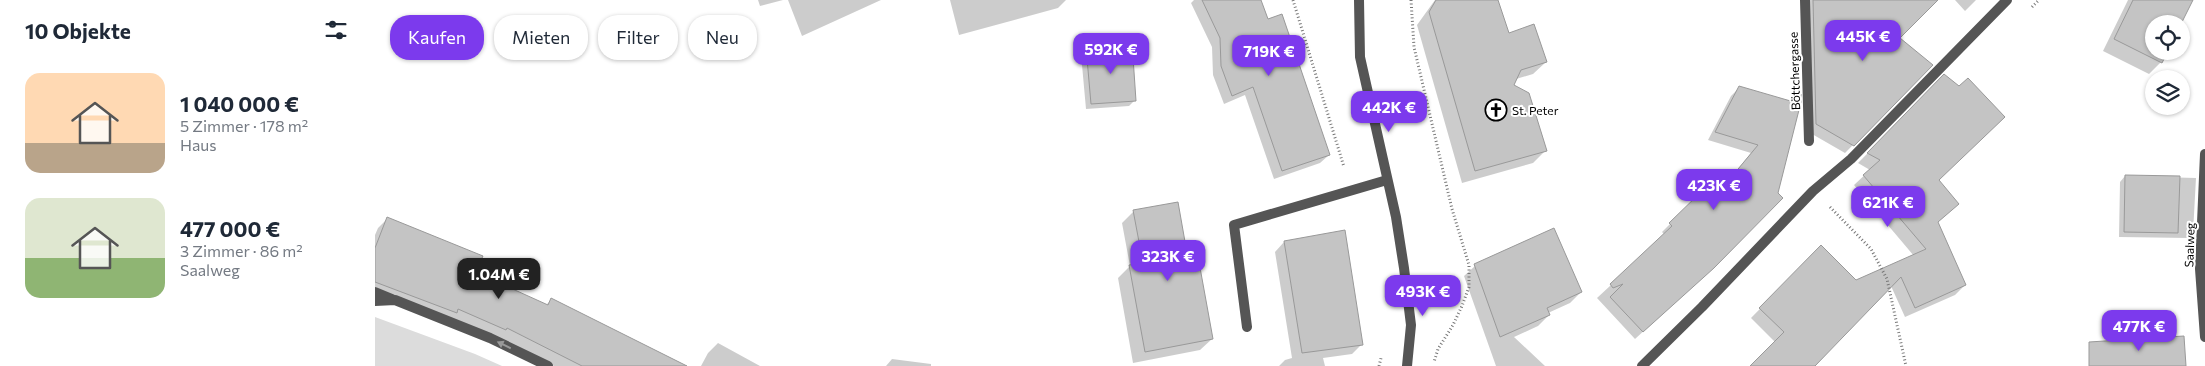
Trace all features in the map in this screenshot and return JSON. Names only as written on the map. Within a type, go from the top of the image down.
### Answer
[{"type":"street","points":[[1359,0],[1360,57],[1402,255],[1411,325],[1407,366]]},
{"type":"street","name":"Böttchergasse","points":[[1805,0],[1809,141]]},
{"type":"street","points":[[1642,366],[1702,307],[1813,191],[1851,160],[2007,0]]},
{"type":"street","name":"Saalweg","points":[[2205,154],[2201,269],[2205,338]]},
{"type":"street","points":[[1247,327],[1233,225],[1387,180]]},
{"type":"street","points":[[375,292],[490,338],[548,366]]},
{"type":"street","points":[[375,302],[395,300]]},
{"type":"path","points":[[1411,0],[1414,47],[1452,208],[1469,265],[1469,287],[1467,293],[1453,324],[1438,350],[1433,366]]},
{"type":"path","points":[[1830,207],[1871,249],[1887,279],[1906,366]]},
{"type":"shaded area","points":[[375,317],[475,354],[502,366],[375,366]]},
{"type":"building","points":[[1202,0],[1261,0],[1268,19],[1282,14],[1330,155],[1282,171],[1253,87],[1232,96],[1221,66],[1220,38]]},
{"type":"building","name":"St. Peter","points":[[1436,0],[1498,0],[1509,33],[1534,24],[1547,62],[1521,70],[1514,85],[1529,93],[1547,151],[1475,171],[1429,12]]},
{"type":"building","points":[[1813,0],[1938,0],[1900,38],[1933,65],[1854,146],[1816,124]]},
{"type":"building","points":[[2133,0],[2193,0],[2186,15],[2145,15],[2145,54],[2114,39]]},
{"type":"building","points":[[1116,44],[1133,57],[1136,101],[1091,104],[1086,47]]},
{"type":"building","points":[[1944,74],[1959,86],[1968,78],[2005,117],[1939,180],[1959,204],[1938,222],[1966,285],[1915,308],[1901,277],[1815,366],[1750,366],[1784,332],[1759,308],[1821,245],[1856,280],[1926,249],[1863,175],[1880,160],[1867,153]]},
{"type":"building","points":[[1739,86],[1794,102],[1801,94],[1801,102],[1778,193],[1783,198],[1714,268],[1643,332],[1610,297],[1623,284],[1613,288],[1610,284],[1672,226],[1669,223],[1702,191],[1714,198],[1758,145],[1715,132]]},
{"type":"building","points":[[2125,175],[2180,176],[2178,233],[2124,232]]},
{"type":"building","points":[[1178,202],[1187,253],[1197,251],[1213,339],[1145,352],[1129,265],[1143,263],[1133,210]]},
{"type":"building","points":[[387,217],[483,256],[475,272],[548,305],[551,298],[687,366],[582,366],[507,328],[506,330],[458,309],[457,313],[375,282],[375,248]]},
{"type":"building","points":[[1554,228],[1582,292],[1547,308],[1550,315],[1500,337],[1474,264]]},
{"type":"building","points":[[1345,230],[1363,345],[1302,353],[1284,241]]},
{"type":"building","points":[[2184,336],[2186,366],[2089,366],[2089,342]]},
{"type":"place","name":"St. Peter","points":[[1496,110]]}]
